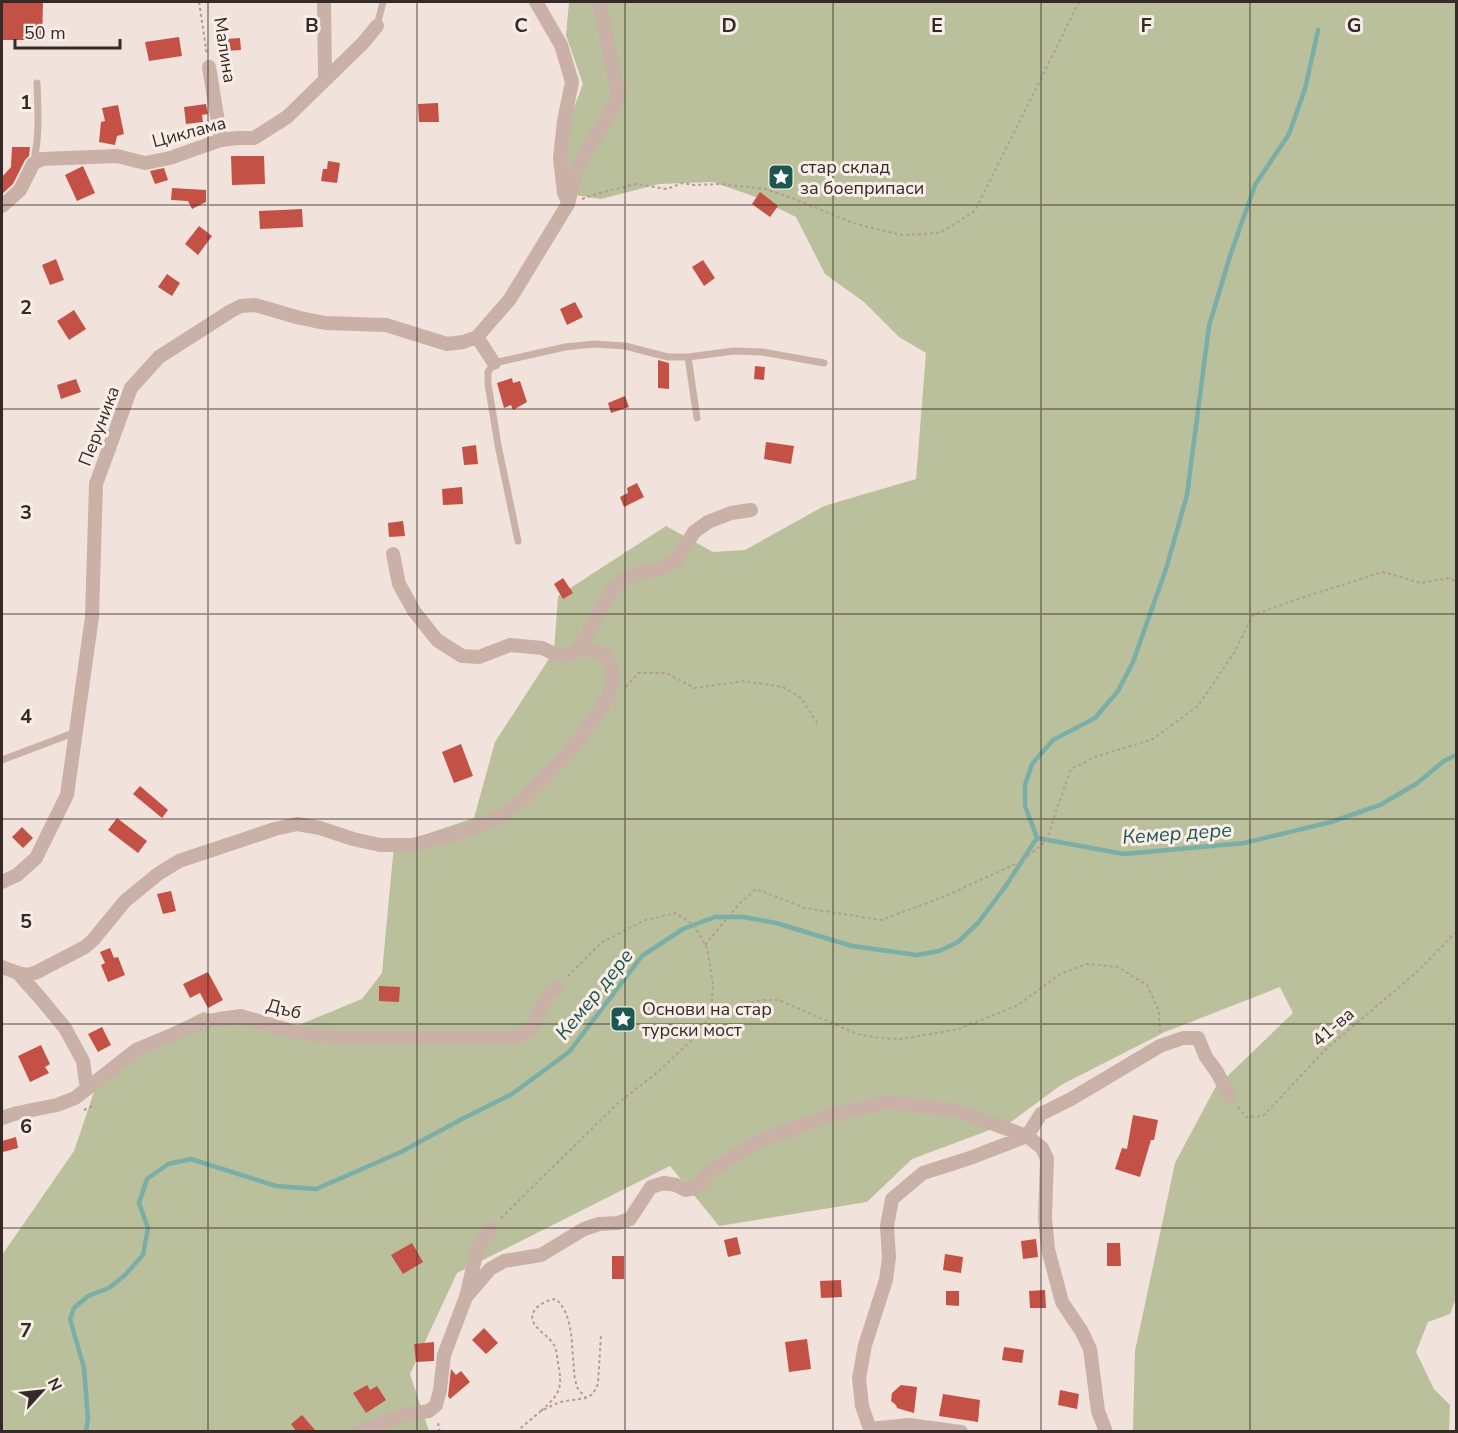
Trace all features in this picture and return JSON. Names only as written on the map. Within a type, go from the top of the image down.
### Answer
[{"type":"street","points":[[324,2],[325,78]]},
{"type":"street","points":[[536,2],[561,45],[572,82],[564,121],[560,158],[564,193],[568,204]]},
{"type":"street","points":[[494,363],[477,337],[510,299],[568,204],[577,168],[619,97],[598,2]]},
{"type":"street","name":"Циклама","points":[[33,164],[48,158],[117,156],[145,163],[170,158],[221,140],[254,138],[287,117],[363,43],[377,26]]},
{"type":"street","name":"Малина","points":[[209,67],[221,140]]},
{"type":"street","points":[[2,206],[20,190],[33,164]]},
{"type":"street","name":"Перуника","points":[[2,882],[17,874],[36,858],[67,795],[92,616],[96,484],[131,388],[159,357],[241,306],[255,305],[325,323],[386,325],[447,344],[477,337]]},
{"type":"street","points":[[578,650],[612,590],[625,579],[647,571],[661,569],[676,561],[694,532],[708,522],[731,513],[751,510]]},
{"type":"street","points":[[2,967],[18,974],[28,975],[37,972],[85,947],[125,901],[158,874],[179,861],[275,829],[297,824],[380,845],[413,845],[472,829],[500,817],[525,798],[574,746],[608,698],[613,678],[612,667],[606,655],[591,649],[578,650],[559,656],[542,648],[510,645],[479,657],[462,656],[437,640],[414,611],[399,584],[393,554]]},
{"type":"street","points":[[18,974],[65,1028],[83,1061],[87,1089]]},
{"type":"street","name":"Дъб","points":[[2,1118],[57,1105],[75,1098],[136,1050],[198,1024],[219,1019],[241,1016],[295,1032],[344,1038],[517,1037],[530,1031],[548,995],[557,987]]},
{"type":"street","points":[[961,1431],[909,1425],[871,1430],[862,1406],[859,1378],[865,1344],[886,1280],[889,1257],[887,1226],[892,1199],[924,1173],[1028,1136],[1041,1114],[1071,1099],[1160,1046],[1183,1038],[1198,1038],[1206,1057],[1217,1072],[1229,1096]]},
{"type":"street","points":[[466,1297],[490,1269],[504,1261],[541,1255],[584,1229],[630,1219],[651,1186],[664,1183],[676,1185],[685,1190],[696,1188],[712,1170],[759,1141],[831,1115],[888,1102],[954,1110],[1028,1136],[1042,1148],[1047,1159],[1045,1218],[1048,1249],[1062,1302],[1082,1332],[1090,1349],[1098,1411],[1106,1431]]},
{"type":"street","points":[[358,1431],[404,1415],[429,1411],[436,1405],[444,1355],[466,1297],[476,1255],[491,1228]]},
{"type":"lane","name":"Циклама","points":[[377,26],[383,2]]},
{"type":"lane","points":[[33,164],[38,128],[37,83]]},
{"type":"lane","points":[[519,541],[498,446],[488,384],[488,372],[494,363],[565,347],[594,344],[625,346],[668,357],[688,357],[734,351],[762,352],[824,363]]},
{"type":"lane","points":[[688,357],[697,418]]},
{"type":"lane","points":[[2,760],[76,732]]},
{"type":"path","name":"Малина","points":[[199,2],[209,67]]},
{"type":"path","points":[[568,204],[636,184],[668,189],[682,183],[721,184],[765,189],[853,223],[901,235],[940,234],[975,211],[1079,2]]},
{"type":"path","points":[[705,945],[739,904],[756,889],[805,908],[881,920],[941,898],[1022,861],[1047,840],[1071,770],[1095,757],[1153,739],[1198,706],[1234,653],[1253,615],[1383,572],[1421,583],[1448,578],[1456,581]]},
{"type":"path","points":[[623,692],[638,673],[666,673],[695,688],[744,681],[783,687],[801,698],[818,724]]},
{"type":"path","points":[[491,1228],[618,1103],[659,1071],[698,1035],[711,1015],[713,983],[707,948],[694,925],[676,913],[645,920],[601,943],[557,987]]},
{"type":"path","name":"41-ва","points":[[1229,1096],[1246,1117],[1263,1116],[1325,1050],[1423,966],[1456,932]]},
{"type":"path","points":[[711,1015],[762,1000],[779,1000],[857,1034],[901,1039],[959,1029],[1018,1005],[1060,974],[1087,964],[1118,967],[1148,985],[1159,1011],[1160,1046]]},
{"type":"path","points":[[516,1431],[553,1400],[561,1380],[554,1345],[531,1318],[532,1313],[549,1299],[556,1299],[560,1303],[571,1327],[575,1378],[586,1398]]},
{"type":"path","points":[[541,1411],[560,1402],[586,1398],[593,1394],[598,1384],[601,1335]]},
{"type":"green space","points":[[569,2],[1456,2],[1456,1298],[1450,1314],[1428,1322],[1416,1352],[1434,1389],[1450,1405],[1449,1431],[1133,1431],[1135,1351],[1175,1163],[1215,1088],[1293,1013],[1280,987],[1165,1032],[1061,1085],[1011,1122],[912,1159],[867,1202],[719,1226],[670,1166],[457,1273],[410,1374],[429,1431],[2,1432],[2,1255],[74,1151],[97,1083],[133,1047],[203,1012],[289,1029],[362,999],[382,973],[394,845],[474,818],[495,742],[554,651],[558,596],[666,526],[713,552],[745,550],[824,506],[916,479],[926,353],[899,337],[864,302],[825,274],[796,217],[753,196],[713,182],[659,184],[601,199],[569,194],[565,131],[583,84],[566,35]]},
{"type":"building","points":[[2,2],[43,2],[42,40],[2,40]]},
{"type":"building","points":[[179,37],[182,56],[149,61],[145,42]]},
{"type":"building","points":[[240,38],[241,50],[226,51],[225,39]]},
{"type":"building","points":[[438,103],[439,122],[419,122],[418,104]]},
{"type":"building","points":[[206,104],[208,114],[202,115],[203,122],[186,124],[184,107]]},
{"type":"building","points":[[118,105],[124,134],[117,136],[115,145],[99,142],[101,122],[105,121],[102,108]]},
{"type":"building","points":[[12,147],[30,147],[29,156],[13,184],[2,194],[2,177],[11,167]]},
{"type":"building","points":[[231,156],[264,156],[265,184],[232,185]]},
{"type":"building","points":[[328,161],[340,163],[337,183],[321,181],[323,169],[327,169]]},
{"type":"building","points":[[83,166],[95,193],[77,201],[65,175]]},
{"type":"building","points":[[164,168],[168,180],[155,184],[150,171]]},
{"type":"building","points":[[172,188],[206,190],[206,202],[192,209],[188,201],[171,200]]},
{"type":"building","points":[[760,192],[778,206],[770,217],[752,204]]},
{"type":"building","points":[[302,209],[303,227],[260,229],[259,211]]},
{"type":"building","points":[[199,226],[212,236],[198,255],[185,244]]},
{"type":"building","points":[[56,259],[64,280],[50,285],[42,265]]},
{"type":"building","points":[[703,260],[715,278],[704,286],[692,267]]},
{"type":"building","points":[[167,274],[180,283],[172,296],[158,287]]},
{"type":"building","points":[[575,302],[583,317],[567,325],[560,309]]},
{"type":"building","points":[[74,310],[86,329],[69,340],[57,321]]},
{"type":"building","points":[[658,360],[669,363],[669,389],[658,388]]},
{"type":"building","points":[[755,366],[765,367],[764,380],[754,379]]},
{"type":"building","points":[[512,378],[513,383],[520,381],[527,402],[513,410],[511,405],[504,408],[497,383]]},
{"type":"building","points":[[76,379],[81,392],[61,399],[57,385]]},
{"type":"building","points":[[625,396],[629,407],[611,413],[608,403]]},
{"type":"building","points":[[766,442],[794,446],[791,464],[764,459]]},
{"type":"building","points":[[476,445],[478,464],[464,465],[462,447]]},
{"type":"building","points":[[637,483],[644,497],[624,507],[620,497],[628,493],[627,488]]},
{"type":"building","points":[[462,487],[463,504],[443,505],[442,489]]},
{"type":"building","points":[[403,521],[405,536],[389,537],[388,523]]},
{"type":"building","points":[[563,578],[573,593],[563,599],[554,584]]},
{"type":"building","points":[[461,744],[473,776],[454,783],[442,752]]},
{"type":"building","points":[[140,786],[168,810],[162,818],[133,794]]},
{"type":"building","points":[[117,818],[147,841],[138,853],[108,830]]},
{"type":"building","points":[[22,827],[33,838],[23,848],[12,837]]},
{"type":"building","points":[[171,891],[176,911],[163,914],[157,894]]},
{"type":"building","points":[[110,948],[114,958],[118,957],[125,975],[108,982],[101,965],[105,963],[100,952]]},
{"type":"building","points":[[208,972],[223,1000],[208,1008],[200,993],[190,998],[183,984]]},
{"type":"building","points":[[379,986],[400,987],[399,1002],[379,1001]]},
{"type":"building","points":[[102,1027],[111,1045],[98,1052],[88,1034]]},
{"type":"building","points":[[41,1045],[50,1064],[45,1067],[49,1073],[30,1082],[18,1056]]},
{"type":"building","points":[[1133,1115],[1158,1120],[1154,1140],[1151,1140],[1140,1177],[1115,1169],[1122,1148],[1127,1149]]},
{"type":"building","points":[[16,1137],[18,1148],[3,1152],[2,1141]]},
{"type":"building","points":[[737,1237],[741,1254],[728,1257],[724,1240]]},
{"type":"building","points":[[1036,1239],[1038,1257],[1023,1259],[1021,1241]]},
{"type":"building","points":[[412,1243],[423,1262],[403,1274],[391,1255]]},
{"type":"building","points":[[1107,1243],[1120,1243],[1121,1266],[1107,1266]]},
{"type":"building","points":[[945,1254],[963,1257],[961,1273],[943,1270]]},
{"type":"building","points":[[612,1256],[624,1256],[624,1279],[612,1279]]},
{"type":"building","points":[[841,1280],[842,1297],[821,1298],[820,1281]]},
{"type":"building","points":[[1045,1290],[1046,1308],[1030,1308],[1029,1291]]},
{"type":"building","points":[[946,1291],[959,1291],[959,1306],[946,1305]]},
{"type":"building","points":[[484,1328],[498,1343],[486,1354],[472,1340]]},
{"type":"building","points":[[807,1339],[811,1369],[789,1372],[785,1342]]},
{"type":"building","points":[[434,1342],[434,1361],[416,1362],[414,1344]]},
{"type":"building","points":[[1004,1347],[1024,1350],[1022,1363],[1002,1360]]},
{"type":"building","points":[[451,1369],[456,1375],[461,1371],[470,1382],[450,1399],[448,1396]]},
{"type":"building","points":[[367,1385],[370,1390],[377,1386],[386,1400],[366,1413],[353,1393]]},
{"type":"building","points":[[901,1385],[917,1387],[914,1413],[897,1408],[891,1401],[892,1393]]},
{"type":"building","points":[[1060,1390],[1079,1394],[1077,1409],[1058,1405]]},
{"type":"building","points":[[943,1394],[980,1400],[978,1422],[939,1416]]},
{"type":"building","points":[[302,1415],[316,1431],[296,1431],[291,1424]]},
{"type":"waterway","points":[[1037,838],[1025,806],[1025,785],[1032,764],[1053,740],[1095,718],[1118,691],[1133,662],[1166,569],[1187,495],[1209,326],[1255,185],[1289,134],[1305,89],[1318,30]]},
{"type":"waterway","name":"Кемер дере","points":[[86,1432],[88,1418],[84,1368],[70,1319],[74,1308],[88,1296],[109,1288],[125,1275],[143,1255],[148,1228],[139,1203],[147,1179],[168,1164],[191,1159],[276,1186],[316,1189],[401,1152],[512,1094],[569,1052],[642,956],[683,929],[715,917],[743,917],[776,923],[852,946],[917,955],[939,951],[958,942],[978,923],[1037,838],[1124,854],[1244,843],[1331,822],[1380,805],[1416,784],[1444,761],[1456,755]]},
{"type":"place","name":"стар склад за боеприпаси","points":[[781,177]]},
{"type":"place","name":"Основи на стар турски мост","points":[[623,1019]]}]
